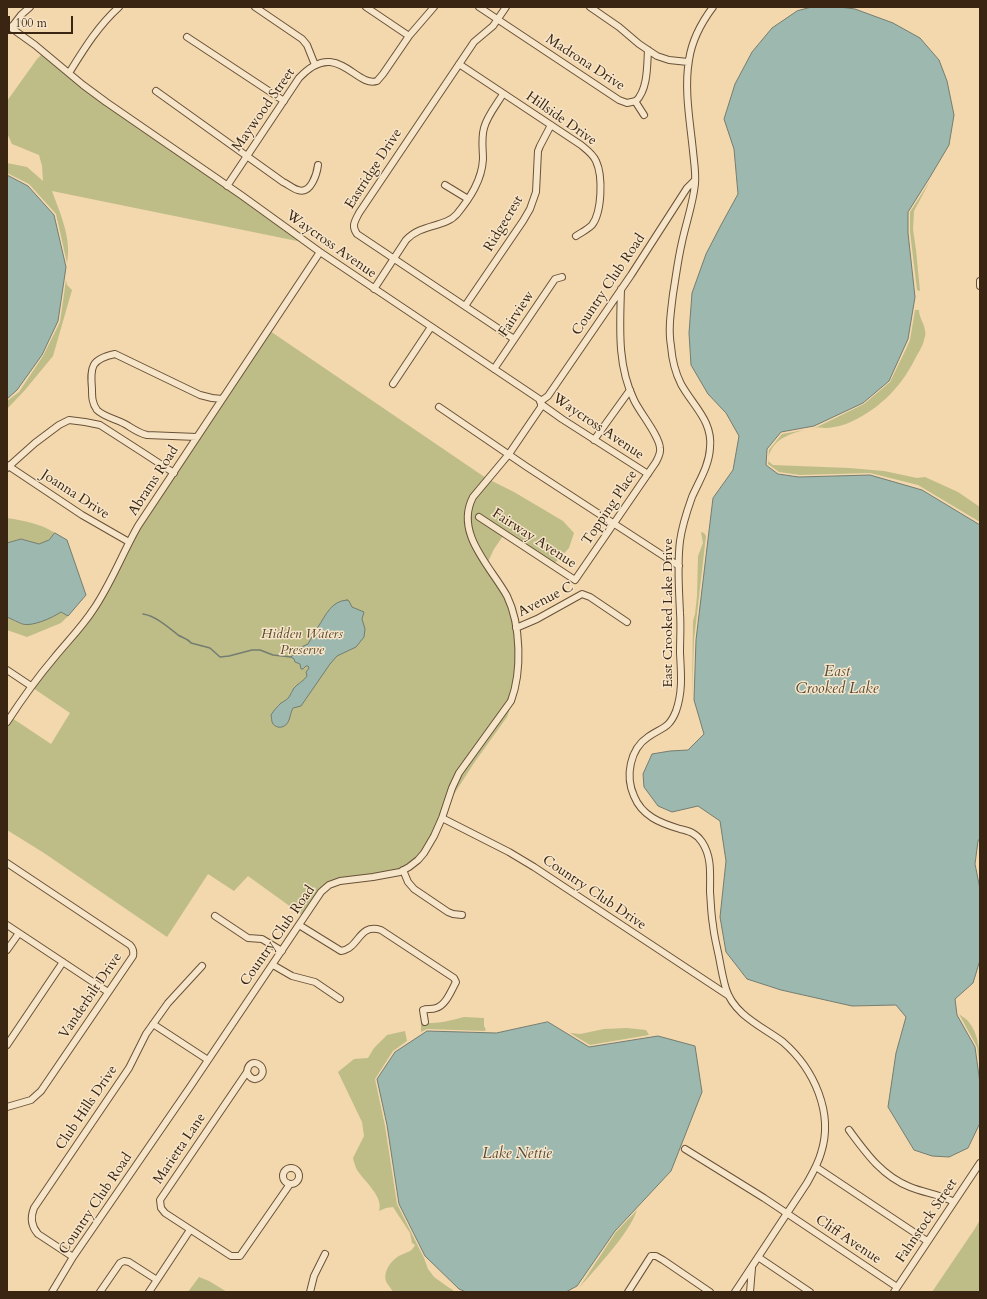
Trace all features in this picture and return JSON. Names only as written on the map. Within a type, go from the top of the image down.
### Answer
[{"type":"street","points":[[9,27],[30,7]]},
{"type":"street","points":[[69,73],[101,25],[119,7]]},
{"type":"street","points":[[255,7],[302,39],[307,45],[315,65]]},
{"type":"street","points":[[366,7],[409,36]]},
{"type":"street","name":"Maywood Street","points":[[227,186],[299,78],[306,71],[315,65],[328,63],[339,64],[369,82],[375,82],[383,74],[409,36],[434,7]]},
{"type":"street","name":"Madrona Drive","points":[[479,7],[619,100],[627,103],[635,101],[640,96],[644,86],[648,50]]},
{"type":"street","name":"Eastridge Drive","points":[[506,7],[493,26],[474,42],[354,221],[354,228],[357,234],[514,339]]},
{"type":"street","points":[[590,7],[606,17],[657,56],[688,62]]},
{"type":"street","name":"East Crooked Lake Drive","points":[[713,7],[695,35],[688,62],[688,98],[695,180],[692,204],[682,243],[676,276],[670,329],[670,342],[680,382],[708,426],[711,436],[710,448],[706,466],[693,496],[683,527],[680,542],[681,684],[679,700],[669,724],[665,728],[645,739],[635,753],[631,763],[630,780],[635,799],[648,815],[665,824],[691,832],[703,843],[710,863],[710,891],[713,929],[729,996],[744,1014],[778,1039],[796,1055],[813,1079],[822,1103],[825,1127],[822,1151],[816,1166],[807,1183],[735,1292]]},
{"type":"street","name":"Waycross Avenue","points":[[9,27],[106,102],[320,252],[494,369],[594,440],[648,474]]},
{"type":"street","points":[[187,37],[284,101]]},
{"type":"street","name":"Hillside Drive","points":[[459,64],[581,145],[592,155],[599,171],[599,203],[597,215],[592,225],[576,236]]},
{"type":"street","points":[[156,91],[298,191],[305,190],[310,185],[316,174],[318,165]]},
{"type":"street","points":[[374,289],[411,236],[425,228],[441,224],[453,218],[468,199],[478,182],[482,169],[482,141],[486,121],[503,94]]},
{"type":"street","points":[[635,101],[644,115]]},
{"type":"street","name":"Ridgecrest","points":[[465,306],[530,209],[537,186],[538,151],[551,125]]},
{"type":"street","name":"Country Club Road","points":[[52,1292],[73,1258],[273,965],[321,892],[340,881],[400,872],[421,857],[434,836],[459,773],[511,701],[515,690],[517,674],[518,659],[516,628],[512,611],[507,597],[474,543],[467,521],[468,509],[473,497],[509,454],[541,407],[541,402],[548,396],[621,289],[687,188],[695,180]]},
{"type":"street","points":[[445,185],[468,199]]},
{"type":"street","name":"Abrams Road","points":[[7,722],[31,686],[80,628],[93,610],[112,579],[129,542],[320,252]]},
{"type":"street","name":"Fairview","points":[[494,369],[555,279],[562,277]]},
{"type":"street","points":[[980,281],[980,286]]},
{"type":"street","name":"Topping Place","points":[[575,580],[659,457],[660,449],[655,435],[640,412],[630,390],[620,348],[621,289]]},
{"type":"street","points":[[393,384],[431,327]]},
{"type":"street","points":[[197,437],[147,435],[104,415],[94,406],[92,400],[91,373],[94,364],[102,358],[115,354],[200,395],[222,399]]},
{"type":"street","points":[[594,440],[630,390]]},
{"type":"street","points":[[439,407],[613,524],[679,566]]},
{"type":"street","points":[[8,466],[65,421],[70,420],[100,425],[174,473]]},
{"type":"street","name":"Joanna Drive","points":[[8,466],[88,518],[129,542]]},
{"type":"street","name":"Fairway Avenue","points":[[479,517],[575,580]]},
{"type":"street","name":"Avenue C","points":[[516,628],[537,619],[582,594],[590,597],[627,622]]},
{"type":"street","points":[[7,670],[31,686]]},
{"type":"street","name":"Country Club Drive","points":[[442,818],[509,852],[534,867],[729,996]]},
{"type":"street","name":"Vanderbilt Drive","points":[[7,863],[132,947],[133,953],[133,956],[41,1091],[30,1100],[7,1107]]},
{"type":"street","points":[[403,870],[408,882],[414,889],[448,912],[462,915]]},
{"type":"street","points":[[215,916],[248,938],[262,939],[282,951]]},
{"type":"street","points":[[7,925],[108,992]]},
{"type":"street","points":[[299,925],[341,951],[351,947],[366,930],[381,930],[436,968],[454,978],[456,982],[443,1004],[436,1008],[423,1010],[425,1022]]},
{"type":"street","points":[[7,950],[19,933]]},
{"type":"street","points":[[7,1045],[64,962]]},
{"type":"street","points":[[273,965],[292,976],[315,982],[340,999]]},
{"type":"street","name":"Club Hills Drive","points":[[73,1258],[35,1231],[31,1222],[34,1208],[129,1068],[153,1024],[168,1003],[202,966]]},
{"type":"street","points":[[153,1024],[208,1060]]},
{"type":"street","name":"Marietta Lane","points":[[247,1072],[160,1200],[161,1208],[165,1213],[231,1256],[240,1256],[290,1184]]},
{"type":"street","points":[[849,1130],[866,1153],[881,1169],[908,1186],[939,1195],[954,1202]]},
{"type":"street","name":"Cliff Avenue","points":[[685,1149],[787,1213],[895,1290]]},
{"type":"street","name":"Fahnstock Street","points":[[895,1290],[980,1162]]},
{"type":"street","points":[[816,1166],[927,1241]]},
{"type":"street","points":[[149,1292],[190,1230]]},
{"type":"street","points":[[310,1292],[314,1276],[325,1254]]},
{"type":"street","points":[[631,1291],[651,1256],[656,1256],[710,1292]]},
{"type":"street","points":[[758,1256],[810,1292]]},
{"type":"street","points":[[100,1292],[120,1263],[124,1261],[129,1262],[157,1280]]},
{"type":"street","name":"East Crooked Lake Drive","points":[[750,1292],[753,1265]]},
{"type":"green space","points":[[42,54],[138,127],[302,242],[52,191],[67,235],[67,263],[56,214],[29,184],[7,173],[7,163],[27,167],[43,181],[42,166],[39,155],[12,144],[7,133],[7,101]]},
{"type":"green space","points":[[930,181],[914,211],[913,229],[920,291],[917,290],[910,232],[910,212]]},
{"type":"green space","points":[[66,280],[67,285],[72,290],[53,356],[7,409],[7,401],[19,392],[43,356],[60,322]]},
{"type":"green space","points":[[915,310],[919,310],[925,333],[923,345],[909,370],[895,389],[878,406],[868,413],[846,424],[811,429],[864,404],[890,382],[910,340]]},
{"type":"green space","name":"Hidden Waters Preserve","points":[[270,331],[486,478],[466,510],[465,521],[468,532],[483,561],[504,596],[513,623],[516,663],[513,689],[509,700],[457,772],[432,835],[420,855],[408,865],[399,869],[347,877],[333,881],[302,915],[248,876],[234,891],[208,874],[167,937],[44,853],[7,830],[7,726],[12,718],[51,744],[70,713],[33,688],[70,643],[140,527]]},
{"type":"green space","points":[[804,430],[793,433],[779,441],[774,446],[768,460],[769,450],[782,434]]},
{"type":"green space","points":[[768,461],[773,465],[849,468],[884,471],[917,478],[925,477],[958,492],[980,507],[980,522],[918,485],[870,473],[800,475],[779,472],[768,464]]},
{"type":"green space","points":[[490,480],[514,492],[563,521],[574,533],[569,548],[554,564],[503,536],[494,549],[488,562],[475,539],[470,522],[470,513],[476,497]]},
{"type":"green space","points":[[7,518],[26,521],[55,533],[49,540],[39,544],[21,539],[7,543]]},
{"type":"green space","points":[[701,532],[706,536],[694,640],[692,697],[693,621],[697,596],[698,556],[703,543]]},
{"type":"green space","points":[[61,612],[68,616],[61,623],[27,637],[7,630],[7,617],[23,625]]},
{"type":"green space","points":[[512,703],[507,717],[474,763],[449,802],[461,774]]},
{"type":"green space","points":[[959,1014],[971,1025],[976,1036],[979,1049],[980,1068],[977,1047]]},
{"type":"green space","points":[[464,1017],[484,1018],[484,1026],[486,1030],[427,1029],[421,1032],[421,1023],[442,1022]]},
{"type":"green space","points":[[627,1028],[646,1030],[649,1035],[590,1045],[570,1033],[580,1034],[604,1029]]},
{"type":"green space","points":[[405,1031],[407,1041],[393,1051],[375,1079],[385,1126],[397,1204],[428,1269],[434,1277],[453,1290],[453,1292],[393,1292],[386,1281],[385,1277],[387,1269],[394,1259],[411,1250],[415,1245],[412,1243],[410,1233],[393,1207],[379,1211],[379,1200],[357,1170],[353,1158],[364,1136],[362,1122],[338,1072],[354,1059],[368,1058],[374,1048],[387,1035]]},
{"type":"green space","points":[[637,1210],[620,1240],[579,1288],[616,1232]]},
{"type":"green space","points":[[980,1220],[980,1292],[932,1292],[974,1230]]},
{"type":"green space","points":[[199,1277],[209,1281],[227,1292],[188,1292]]},
{"type":"water","name":"East Crooked Lake","points":[[812,7],[840,7],[855,9],[893,23],[920,38],[939,60],[947,81],[954,115],[949,145],[908,212],[908,233],[915,297],[908,339],[889,381],[863,403],[814,426],[781,432],[767,449],[766,465],[778,474],[799,477],[870,475],[922,490],[980,525],[980,838],[978,841],[975,864],[980,889],[980,960],[973,983],[955,999],[957,1015],[975,1047],[980,1083],[980,1123],[968,1148],[949,1157],[932,1156],[914,1150],[888,1107],[896,1053],[906,1017],[896,1005],[852,1006],[781,990],[747,979],[726,952],[720,917],[726,861],[720,821],[698,806],[672,812],[658,806],[644,787],[643,774],[652,754],[688,750],[704,734],[694,700],[696,640],[713,498],[733,470],[739,436],[726,413],[708,394],[691,365],[689,333],[692,293],[706,254],[738,194],[734,149],[724,119],[735,84],[752,52],[772,28],[797,11]]},
{"type":"water","points":[[7,175],[28,186],[54,215],[66,267],[58,321],[42,355],[17,390],[7,399]]},
{"type":"water","points":[[55,533],[67,540],[86,595],[68,616],[61,612],[53,617],[36,623],[26,625],[22,624],[7,617],[7,543],[21,539],[39,544],[49,540]]},
{"type":"water","points":[[347,600],[352,607],[364,612],[362,619],[365,629],[364,637],[356,647],[337,656],[301,706],[293,708],[287,724],[282,727],[276,726],[272,722],[272,713],[288,698],[293,689],[306,678],[306,672],[309,668],[306,666],[301,669],[300,664],[295,662],[291,657],[299,648],[308,644],[326,613],[337,603]]},
{"type":"water","name":"Lake Nettie","points":[[548,1022],[589,1047],[658,1036],[695,1046],[702,1092],[671,1171],[615,1231],[577,1286],[566,1292],[466,1292],[459,1289],[425,1256],[399,1204],[387,1125],[377,1079],[395,1052],[427,1031],[496,1033]]},
{"type":"waterway","points":[[143,614],[157,619],[191,643],[210,648],[220,657],[252,650],[260,650],[273,655],[291,657]]}]
